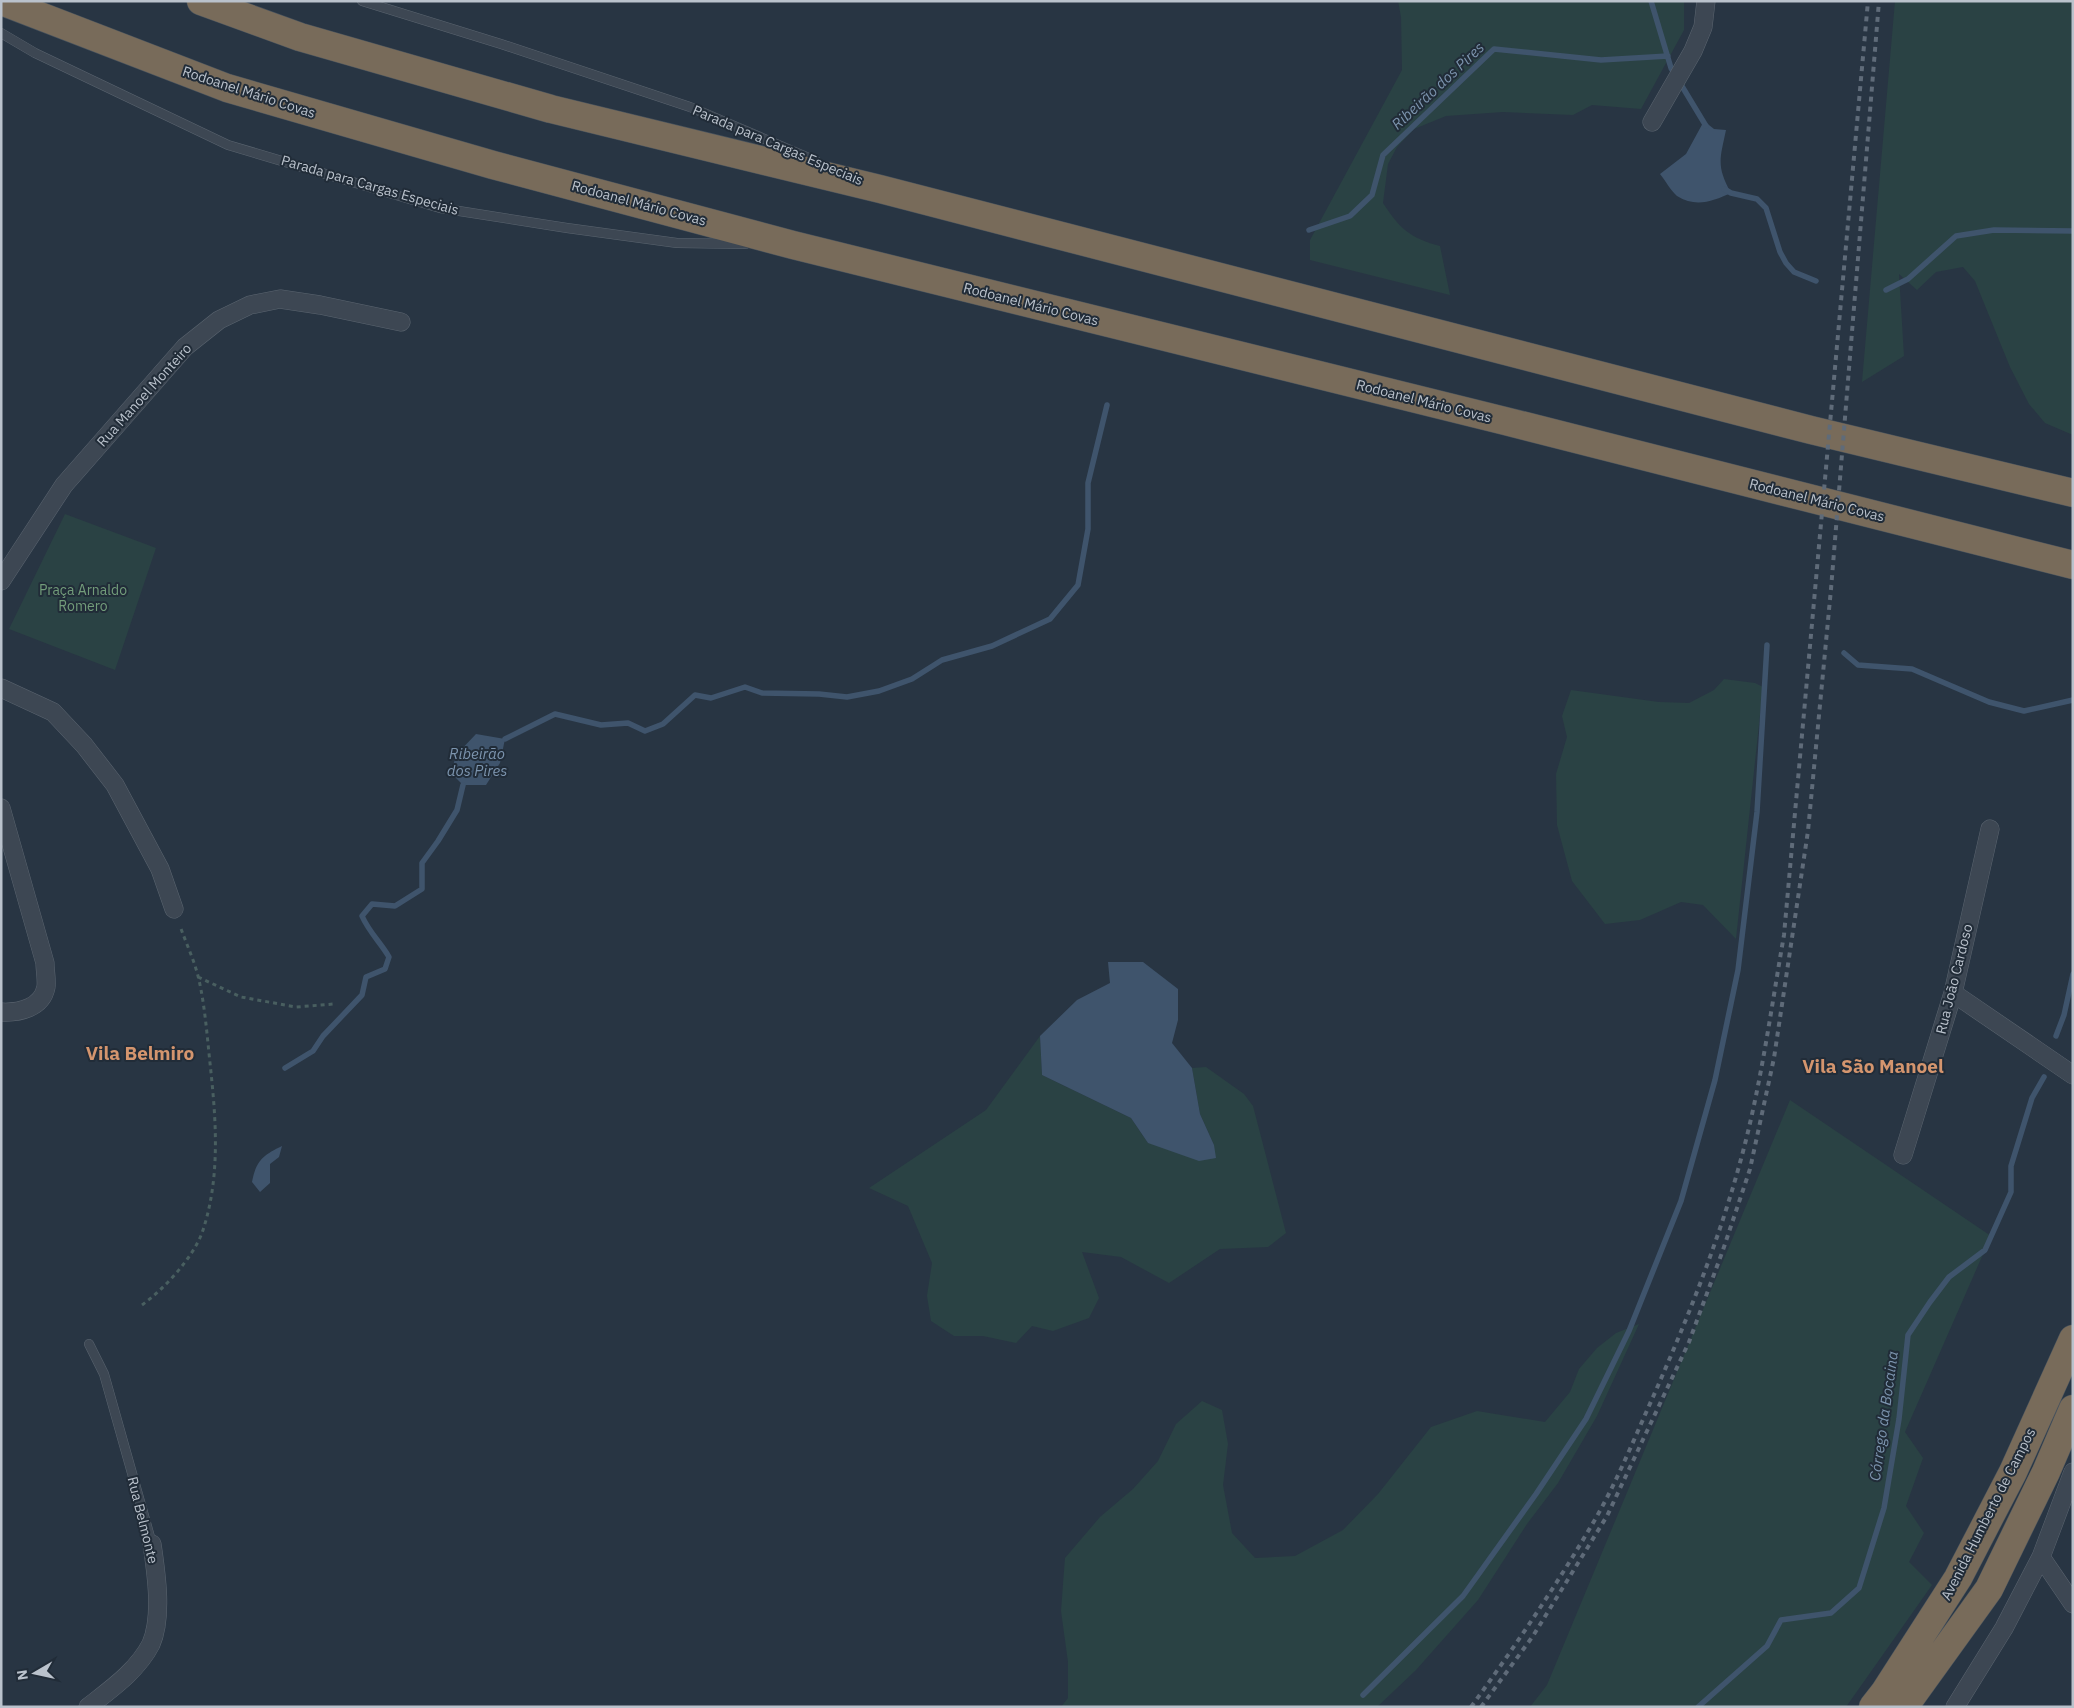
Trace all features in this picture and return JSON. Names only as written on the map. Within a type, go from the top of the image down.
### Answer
[{"type":"highway","name":"Rodoanel Mário Covas","points":[[1,1],[227,88],[493,165],[794,246],[1505,421],[2073,565]]},
{"type":"highway","points":[[201,1],[300,37],[551,109],[880,189],[1811,430],[2073,492]]},
{"type":"highway","name":"Avenida Humberto de Campos","points":[[1873,1707],[1958,1578],[2012,1472],[2073,1339]]},
{"type":"highway","points":[[1904,1707],[1989,1589],[2046,1472],[2073,1409]]},
{"type":"street","points":[[1652,122],[1684,66],[1702,27],[1706,1]]},
{"type":"street","name":"Rua Manoel Monteiro","points":[[1,581],[64,485],[185,347],[219,320],[250,305],[280,299],[320,305],[401,322]]},
{"type":"street","points":[[1,688],[53,712],[84,745],[114,785],[160,870],[174,909]]},
{"type":"street","points":[[1,808],[45,963],[46,988],[40,1000],[28,1010],[6,1013]]},
{"type":"street","name":"Rua João Cardoso","points":[[1903,1156],[1953,993],[1990,829]]},
{"type":"street","points":[[1953,993],[2073,1075]]},
{"type":"street","points":[[1955,1707],[2004,1628],[2041,1557],[2073,1472]]},
{"type":"street","name":"Rua Belmonte","points":[[88,1707],[124,1679],[151,1643],[156,1619],[157,1577],[152,1544]]},
{"type":"street","points":[[2041,1557],[2073,1604]]},
{"type":"lane","name":"Parada para Cargas Especiais","points":[[362,1],[501,44],[690,107],[880,189]]},
{"type":"lane","name":"Parada para Cargas Especiais","points":[[1,33],[35,52],[228,145],[440,208],[566,228],[677,242],[794,246]]},
{"type":"lane","name":"Rua Belmonte","points":[[89,1344],[104,1374],[152,1544]]},
{"type":"path","points":[[142,1305],[159,1293],[182,1267],[202,1234],[214,1185],[216,1154],[214,1104],[205,1012],[198,978],[174,909]]},
{"type":"path","points":[[198,978],[241,997],[296,1007],[334,1004]]},
{"type":"green space","points":[[1398,1],[1684,1],[1684,30],[1641,109],[1592,105],[1573,115],[1503,112],[1446,116],[1414,129],[1397,147],[1388,164],[1383,203],[1395,220],[1413,236],[1440,246],[1450,295],[1310,260],[1310,240],[1402,70],[1401,17]]},
{"type":"green space","points":[[1895,1],[2073,1],[2073,435],[2045,423],[2029,404],[2010,367],[1975,281],[1963,267],[1936,272],[1917,290],[1899,274],[1904,356],[1862,382]]},
{"type":"green space","name":"Praça Arnaldo Romero","points":[[65,514],[156,548],[115,670],[9,629]]},
{"type":"green space","points":[[1724,679],[1755,683],[1763,687],[1736,939],[1703,905],[1681,902],[1640,920],[1605,924],[1572,881],[1557,825],[1556,774],[1567,737],[1562,716],[1571,690],[1659,702],[1689,703],[1714,690]]},
{"type":"green space","points":[[1040,1036],[1042,1075],[1131,1118],[1148,1143],[1214,1145],[1200,1114],[1192,1068],[1206,1067],[1244,1094],[1253,1106],[1286,1233],[1268,1247],[1220,1249],[1169,1283],[1121,1257],[1082,1252],[1099,1298],[1089,1318],[1053,1331],[1032,1326],[1016,1343],[983,1336],[954,1336],[931,1321],[927,1296],[932,1263],[908,1206],[869,1188],[986,1110]]},
{"type":"green space","points":[[1790,1100],[1991,1236],[1905,1432],[1923,1458],[1906,1506],[1924,1533],[1909,1562],[1932,1585],[1846,1707],[1530,1707],[1547,1685]]},
{"type":"green space","points":[[1639,1324],[1597,1416],[1558,1483],[1527,1524],[1478,1600],[1416,1670],[1377,1707],[1061,1707],[1068,1698],[1068,1662],[1061,1611],[1065,1558],[1100,1517],[1133,1489],[1158,1461],[1176,1424],[1202,1401],[1222,1410],[1228,1444],[1223,1485],[1232,1533],[1255,1558],[1295,1556],[1343,1530],[1378,1494],[1431,1427],[1477,1411],[1545,1422],[1570,1392],[1579,1369],[1597,1348],[1616,1333]]},
{"type":"water","points":[[1704,121],[1714,129],[1726,130],[1722,148],[1721,169],[1731,193],[1711,201],[1691,202],[1677,196],[1660,174],[1686,154]]},
{"type":"water","name":"Ribeirão dos Pires","points":[[476,734],[505,739],[500,763],[486,785],[463,785],[451,773],[456,755]]},
{"type":"water","points":[[1108,962],[1143,962],[1178,989],[1178,1020],[1172,1043],[1192,1068],[1200,1114],[1214,1145],[1216,1158],[1199,1161],[1148,1143],[1131,1118],[1042,1075],[1040,1036],[1077,1000],[1110,983]]},
{"type":"water","points":[[282,1146],[279,1157],[270,1164],[270,1183],[260,1192],[252,1182],[258,1164],[270,1152]]},
{"type":"waterway","name":"Ribeirão dos Pires","points":[[1651,1],[1671,68],[1706,126]]},
{"type":"waterway","name":"Ribeirão dos Pires","points":[[1309,230],[1350,216],[1372,195],[1383,155],[1494,49],[1601,60],[1668,56]]},
{"type":"waterway","name":"Ribeirão dos Pires","points":[[1724,189],[1731,193],[1757,199],[1766,208],[1780,252],[1786,263],[1794,272],[1816,281]]},
{"type":"waterway","name":"Ribeirão dos Pires","points":[[1886,290],[1908,279],[1956,236],[1994,230],[2073,231]]},
{"type":"waterway","name":"Ribeirão dos Pires","points":[[505,739],[555,714],[601,725],[628,723],[645,731],[663,724],[695,695],[711,698],[745,687],[762,693],[819,694],[847,697],[879,691],[912,679],[942,660],[992,646],[1050,619],[1078,585],[1088,529],[1088,483],[1107,405]]},
{"type":"waterway","points":[[1363,1695],[1463,1596],[1536,1494],[1586,1419],[1629,1331],[1681,1201],[1715,1080],[1738,970],[1757,812],[1767,645]]},
{"type":"waterway","points":[[1844,653],[1858,665],[1912,669],[1989,702],[2024,711],[2073,700]]},
{"type":"waterway","name":"Ribeirão dos Pires","points":[[285,1068],[313,1051],[323,1036],[362,995],[366,977],[385,969],[389,957],[362,916],[372,904],[395,906],[422,889],[422,863],[457,810],[463,785]]},
{"type":"waterway","name":"Córrego da Bocaina","points":[[2056,1036],[2064,1015],[2073,974]]},
{"type":"waterway","name":"Córrego da Bocaina","points":[[1698,1707],[1767,1646],[1781,1620],[1831,1613],[1859,1588],[1884,1508],[1899,1419],[1908,1335],[1949,1277],[1985,1250],[2011,1192],[2011,1166],[2032,1098],[2044,1077]]},
{"type":"railway","points":[[1471,1707],[1519,1639],[1564,1570],[1593,1523],[1617,1477],[1666,1368],[1701,1280],[1723,1220],[1748,1131],[1765,1047],[1784,935],[1868,1]]},
{"type":"railway","points":[[1481,1707],[1533,1636],[1607,1516],[1689,1342],[1750,1169],[1774,1058],[1808,831],[1831,589],[1879,1]]},
{"type":"district","name":"Vila Belmiro","points":[[140,1053]]},
{"type":"district","name":"Vila São Manoel","points":[[1873,1066]]}]
